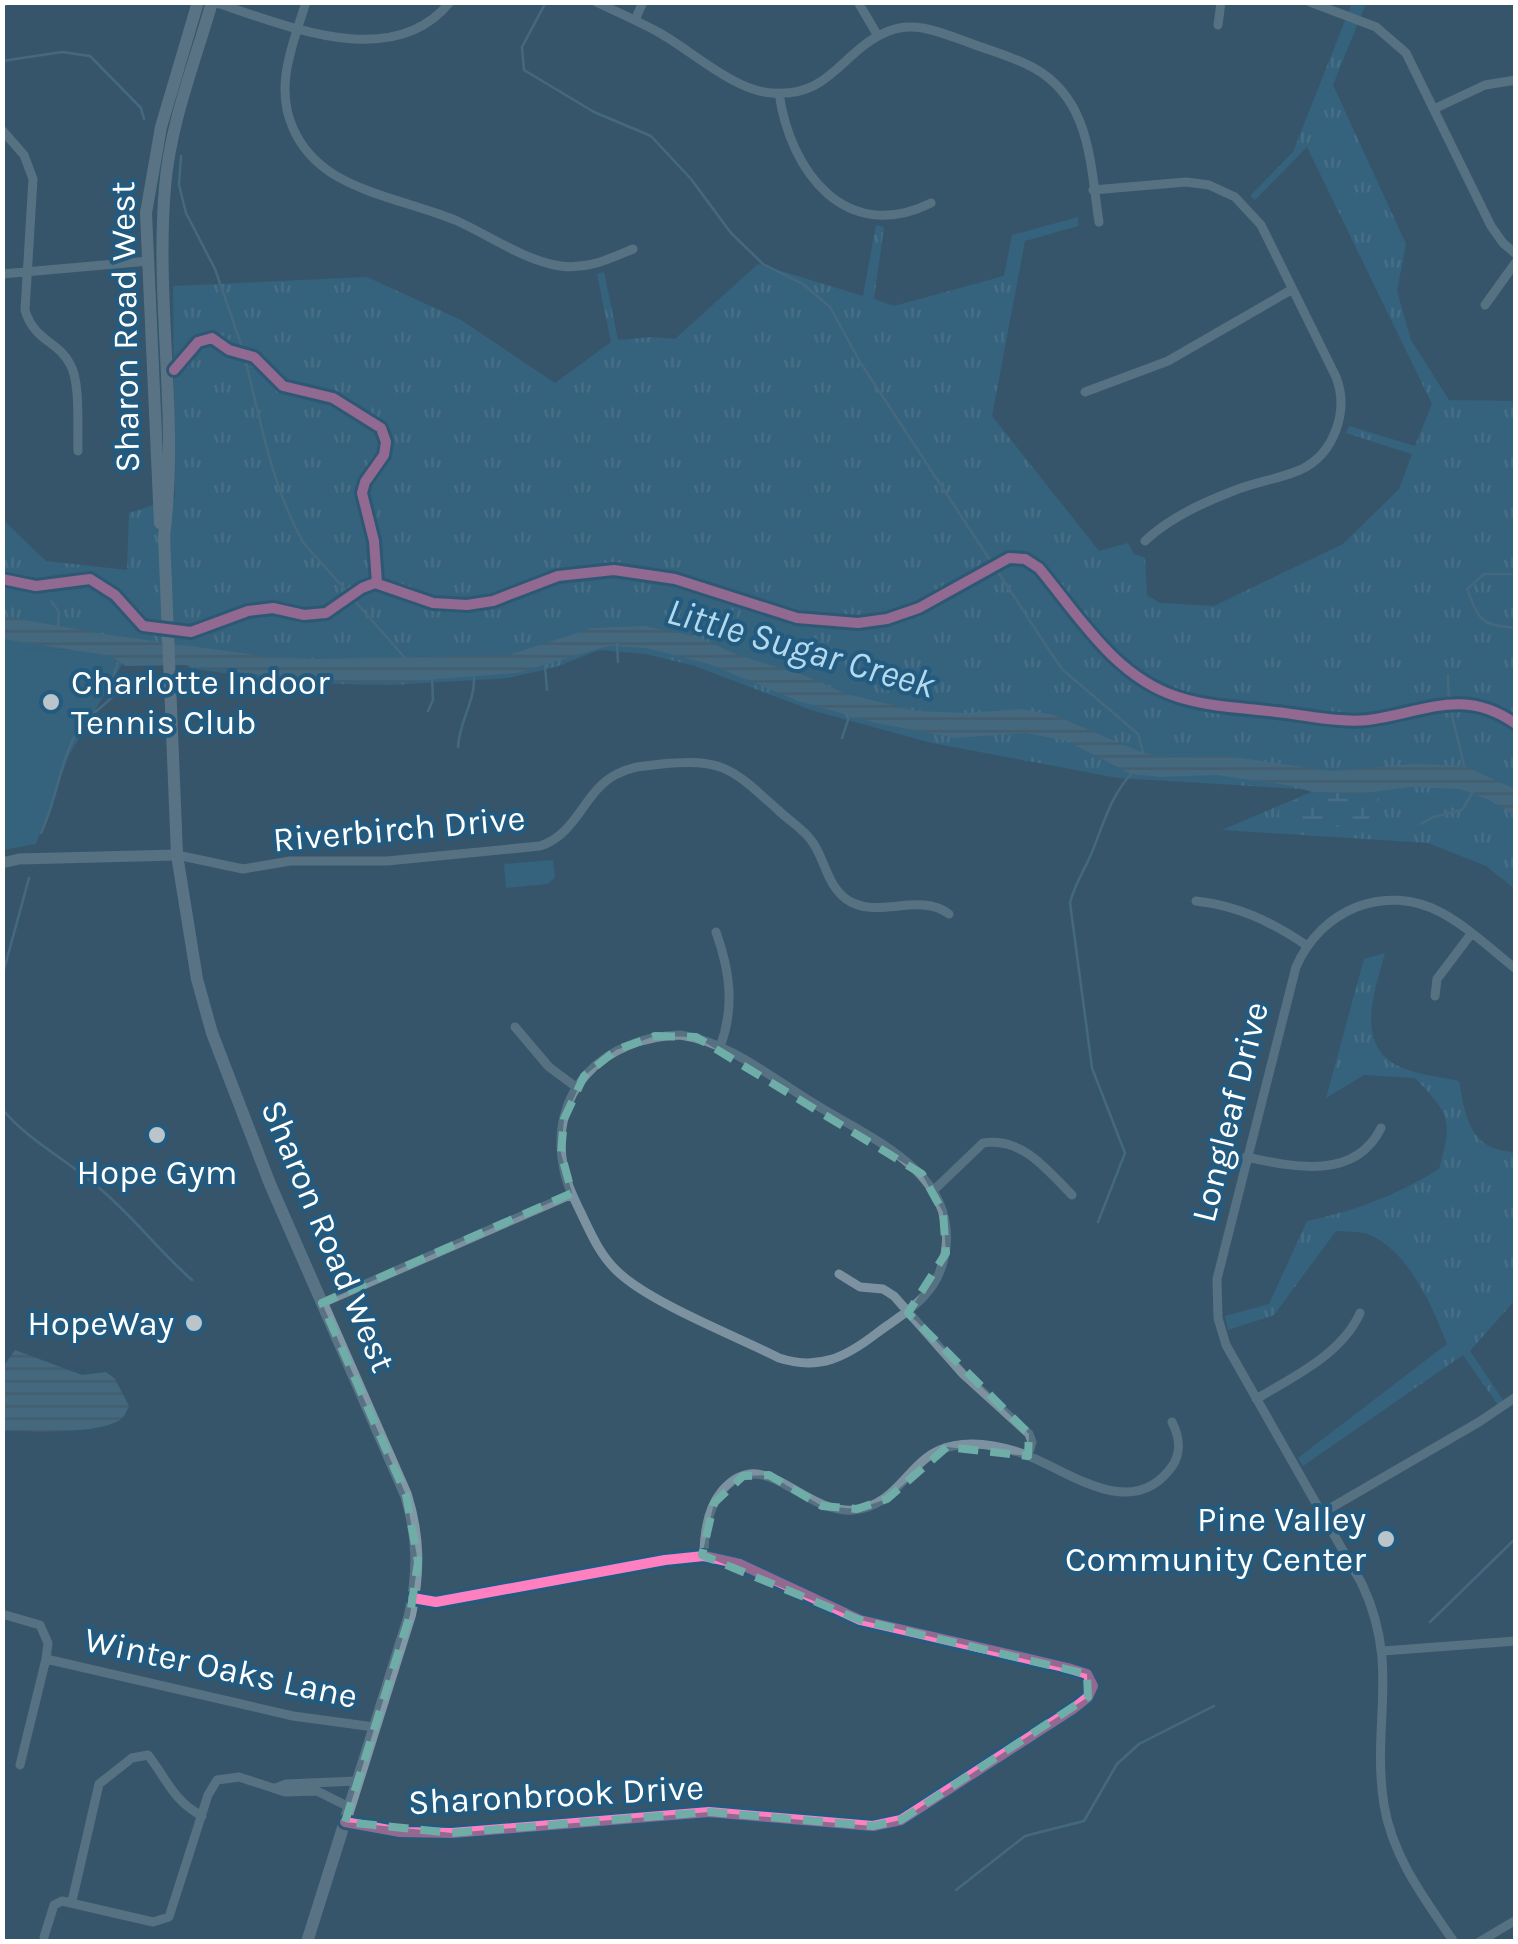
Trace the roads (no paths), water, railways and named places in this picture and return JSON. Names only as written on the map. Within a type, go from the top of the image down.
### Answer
[{"type":"main road","name":"Sharon Road West","points":[[164,536],[154,446],[146,213],[161,127],[198,2]]},
{"type":"main road","name":"Sharon Road West","points":[[213,2],[165,182],[170,486],[164,536],[177,855],[188,937],[212,1032],[270,1184],[410,1507],[418,1562],[413,1598],[307,1942]]},
{"type":"street","points":[[213,2],[298,28],[356,39],[388,40],[423,27],[450,2]]},
{"type":"street","points":[[306,2],[286,68],[287,112],[306,150],[333,174],[456,221],[546,263],[586,266],[634,249]]},
{"type":"street","points":[[596,2],[635,20],[740,84],[779,93],[820,84],[878,36],[909,26],[929,29],[1026,64],[1061,88],[1080,116],[1098,222]]},
{"type":"street","points":[[635,20],[643,2]]},
{"type":"street","points":[[858,2],[878,36]]},
{"type":"street","points":[[1218,25],[1221,2]]},
{"type":"street","points":[[1310,2],[1361,20],[1389,36],[1416,68],[1492,226],[1516,258],[1486,306]]},
{"type":"street","points":[[1436,108],[1492,82],[1516,80]]},
{"type":"street","points":[[779,93],[782,118],[794,152],[811,177],[837,200],[892,217],[931,203]]},
{"type":"street","points":[[2,130],[24,156],[33,179],[24,299],[28,321],[36,334],[62,353],[74,373],[78,452]]},
{"type":"street","points":[[1094,190],[1186,182],[1222,190],[1246,207],[1256,219],[1340,387],[1341,410],[1328,444],[1306,467],[1218,497],[1162,525],[1145,541]]},
{"type":"street","points":[[2,274],[164,261]]},
{"type":"street","points":[[1085,392],[1168,361],[1291,290]]},
{"type":"street","name":"Riverbirch Drive","points":[[177,855],[244,869],[290,861],[387,861],[540,846],[558,839],[603,785],[619,772],[638,766],[698,762],[716,764],[742,778],[805,834],[819,852],[837,890],[852,902],[871,908],[926,903],[949,914]]},
{"type":"street","points":[[2,863],[19,859],[177,855]]},
{"type":"street","points":[[1196,901],[1260,917],[1306,945],[1340,914],[1384,900],[1416,903],[1432,908],[1516,969]]},
{"type":"street","points":[[716,932],[730,992],[729,1018],[720,1047]]},
{"type":"street","points":[[1435,996],[1437,979],[1471,934]]},
{"type":"street","name":"Longleaf Drive","points":[[1306,945],[1296,967],[1246,1157],[1220,1260],[1216,1299],[1221,1332],[1372,1605],[1383,1651],[1381,1767],[1387,1818],[1400,1859],[1454,1942]]},
{"type":"street","points":[[515,1027],[549,1066],[576,1086]]},
{"type":"street","points":[[680,1035],[720,1047],[910,1164],[934,1190],[946,1226],[946,1253],[935,1281],[922,1299],[860,1346],[834,1360],[806,1364],[780,1358],[630,1282],[595,1243],[572,1194],[564,1170],[561,1136],[576,1086],[600,1060],[638,1040],[680,1035]]},
{"type":"street","points":[[1246,1157],[1291,1167],[1328,1166],[1366,1151],[1381,1128]]},
{"type":"street","points":[[934,1190],[983,1143],[993,1142],[1023,1149],[1072,1195]]},
{"type":"street","points":[[322,1303],[572,1194]]},
{"type":"street","points":[[839,1274],[860,1286],[883,1289],[906,1311],[978,1390],[1029,1434],[1032,1442],[1028,1456]]},
{"type":"street","points":[[1256,1399],[1328,1352],[1351,1332],[1360,1313]]},
{"type":"street","points":[[1322,1513],[1479,1422],[1516,1396]]},
{"type":"street","points":[[704,1556],[706,1528],[714,1503],[725,1488],[743,1476],[769,1475],[822,1506],[858,1510],[888,1499],[920,1462],[947,1447],[981,1445],[1028,1456],[1081,1483],[1109,1490],[1136,1490],[1163,1476],[1178,1456],[1178,1436],[1172,1422]]},
{"type":"street","name":"Sharonbrook Drive","points":[[344,1822],[400,1832],[452,1833],[709,1812],[873,1826],[901,1820],[1074,1709],[1092,1693],[1092,1681],[1087,1674],[860,1620],[740,1564],[704,1556],[436,1602],[413,1598]]},
{"type":"street","points":[[2,1614],[40,1625],[48,1643],[46,1660]]},
{"type":"street","points":[[1383,1651],[1516,1642]]},
{"type":"street","name":"Winter Oaks Lane","points":[[20,1765],[46,1660],[293,1716],[374,1728]]},
{"type":"street","points":[[72,1901],[99,1784],[132,1758],[148,1755],[173,1795],[184,1807],[202,1816]]},
{"type":"street","points":[[44,1937],[54,1905],[72,1901],[152,1922],[168,1917],[212,1785],[222,1777],[239,1777],[274,1790],[357,1781]]},
{"type":"street","points":[[318,1787],[349,1807]]},
{"type":"street","points":[[1478,1942],[1516,1920]]},
{"type":"waterway","points":[[546,2],[522,47],[524,70],[594,112],[651,136],[691,179],[731,233],[763,264],[803,284],[830,307],[860,362],[1055,659],[1138,734],[1143,752]]},
{"type":"waterway","points":[[2,61],[62,52],[90,56],[141,108],[144,119]]},
{"type":"waterway","points":[[181,156],[179,185],[186,213],[215,269],[242,347]]},
{"type":"waterway","points":[[245,359],[275,475],[303,542],[406,659]]},
{"type":"waterway","points":[[1516,574],[1484,574],[1467,589],[1475,608],[1488,623],[1516,628]]},
{"type":"waterway","points":[[51,601],[59,612],[58,627]]},
{"type":"waterway","points":[[617,644],[618,662]]},
{"type":"waterway","points":[[41,833],[79,728],[114,695],[113,677],[118,663]]},
{"type":"waterway","points":[[545,666],[547,690]]},
{"type":"waterway","points":[[1448,675],[1451,710],[1464,766]]},
{"type":"waterway","points":[[458,747],[474,677]]},
{"type":"waterway","points":[[428,711],[433,700],[432,678]]},
{"type":"waterway","points":[[842,738],[851,711]]},
{"type":"waterway","points":[[1098,1222],[1125,1153],[1092,1068],[1070,903],[1112,803],[1132,773]]},
{"type":"waterway","points":[[1421,824],[1462,810],[1474,790]]},
{"type":"waterway","points":[[2,977],[29,878]]},
{"type":"waterway","points":[[2,1109],[110,1198],[192,1280]]},
{"type":"waterway","points":[[1430,1622],[1516,1538]]},
{"type":"waterway","points":[[956,1890],[1025,1836],[1084,1821],[1117,1764],[1139,1744],[1214,1706]]},
{"type":"place","name":"Charlotte Indoor Tennis Club","points":[[51,702]]},
{"type":"place","name":"Hope Gym","points":[[157,1135]]},
{"type":"place","name":"HopeWay","points":[[194,1323]]},
{"type":"place","name":"Pine Valley Community Center","points":[[1386,1539]]},
{"type":"water label","name":"Little Sugar Creek","points":[[801,648]]}]
